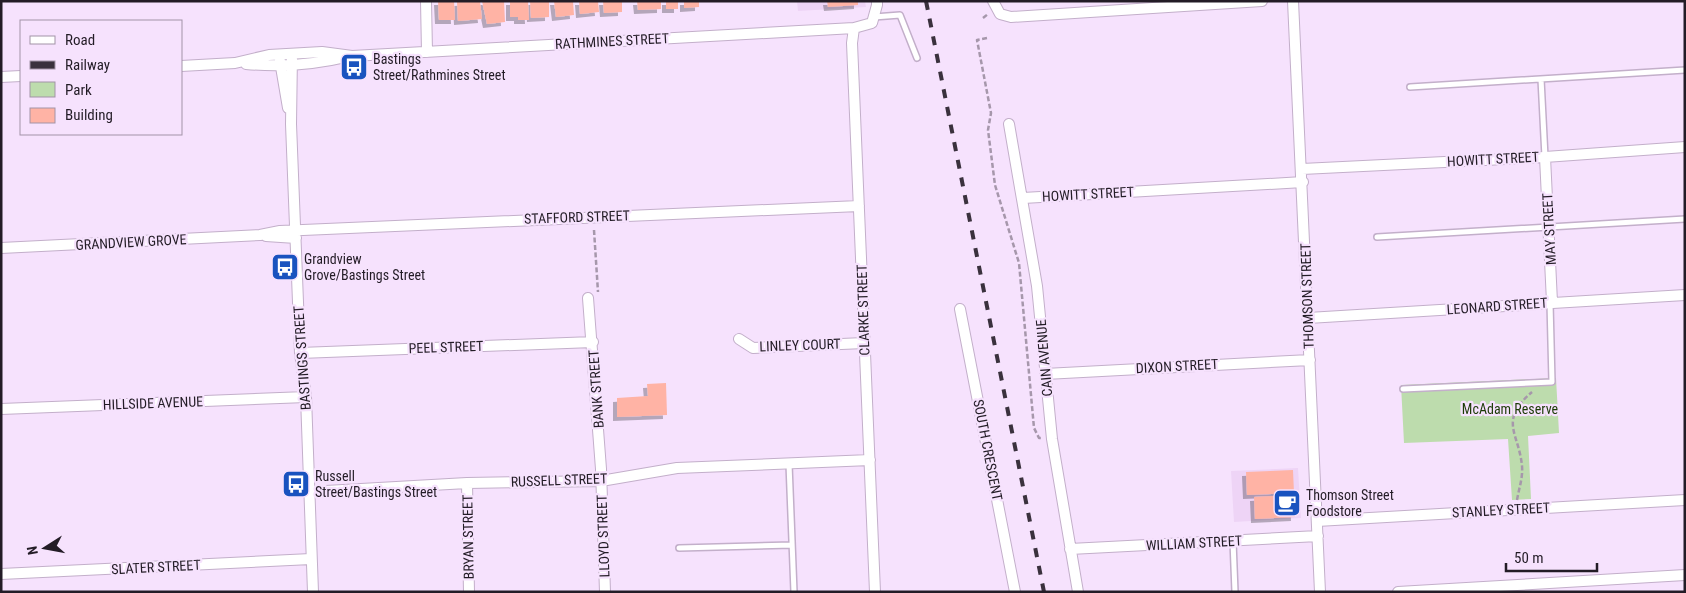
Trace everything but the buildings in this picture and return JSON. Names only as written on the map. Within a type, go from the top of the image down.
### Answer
[{"type":"street","points":[[426,1],[427,52]]},
{"type":"street","points":[[873,20],[877,1]]},
{"type":"street","points":[[993,3],[1000,14],[1011,17],[1262,1]]},
{"type":"street","name":"THOMSON STREET","points":[[1292,1],[1303,182],[1320,592]]},
{"type":"street","name":"RATHMINES STREET","points":[[182,66],[235,63],[280,66],[322,63],[352,56],[854,28],[873,20]]},
{"type":"street","name":"CLARKE STREET","points":[[854,28],[864,343],[875,592]]},
{"type":"street","name":"RATHMINES STREET","points":[[235,63],[279,55],[322,52],[352,56]]},
{"type":"street","name":"BASTINGS STREET","points":[[292,54],[291,124],[300,353],[306,397],[313,592]]},
{"type":"street","name":"BASTINGS STREET","points":[[279,55],[291,124]]},
{"type":"street","points":[[1,77],[20,76]]},
{"type":"street","name":"CAIN AVENUE","points":[[1009,124],[1023,198],[1039,304],[1052,438],[1078,592]]},
{"type":"street","name":"HOWITT STREET","points":[[1302,169],[1546,157],[1685,147]]},
{"type":"street","name":"MAY STREET","points":[[1546,157],[1551,302]]},
{"type":"street","name":"HOWITT STREET","points":[[1023,198],[1303,182]]},
{"type":"street","name":"STAFFORD STREET","points":[[296,234],[859,206]]},
{"type":"street","name":"GRANDVIEW GROVE","points":[[1,248],[260,235],[280,230],[296,234]]},
{"type":"street","name":"LEONARD STREET","points":[[1308,318],[1685,295]]},
{"type":"street","name":"BANK STREET","points":[[588,298],[593,342],[601,481]]},
{"type":"street","name":"SOUTH CRESCENT","points":[[960,309],[1015,592]]},
{"type":"street","name":"LINLEY COURT","points":[[738,339],[753,348],[864,343]]},
{"type":"street","name":"PEEL STREET","points":[[300,353],[593,342]]},
{"type":"street","name":"DIXON STREET","points":[[1045,374],[1310,360]]},
{"type":"street","name":"HILLSIDE AVENUE","points":[[1,410],[306,397]]},
{"type":"street","name":"RUSSELL STREET","points":[[308,492],[467,482],[601,481],[677,468],[870,460]]},
{"type":"street","name":"LLOYD STREET","points":[[601,481],[605,592]]},
{"type":"street","name":"BRYAN STREET","points":[[467,482],[469,592]]},
{"type":"street","name":"STANLEY STREET","points":[[1317,520],[1685,500]]},
{"type":"street","name":"WILLIAM STREET","points":[[1070,549],[1318,536]]},
{"type":"street","name":"SLATER STREET","points":[[1,574],[312,559]]},
{"type":"street","points":[[1398,592],[1685,575]]},
{"type":"lane","points":[[873,20],[900,14],[917,58]]},
{"type":"lane","points":[[1410,87],[1685,70]]},
{"type":"lane","points":[[1541,78],[1546,157]]},
{"type":"lane","points":[[1377,237],[1685,219]]},
{"type":"lane","points":[[1403,389],[1552,382],[1551,302]]},
{"type":"lane","points":[[789,464],[794,592]]},
{"type":"lane","points":[[1233,541],[1235,592]]},
{"type":"lane","points":[[679,548],[792,545]]},
{"type":"path","points":[[987,38],[977,40],[991,114],[988,130],[995,185],[1019,263],[1034,428],[1040,438],[1052,438]]},
{"type":"path","points":[[594,230],[598,292]]},
{"type":"path","points":[[1517,502],[1522,479],[1522,464],[1512,428],[1515,412],[1537,383]]},
{"type":"shaded area","points":[[797,1],[865,1],[866,7],[798,11]]},
{"type":"shaded area","points":[[1298,468],[1301,518],[1234,522],[1231,471]]},
{"type":"green space","name":"McAdam Reserve","points":[[1556,378],[1559,433],[1528,436],[1531,499],[1512,500],[1508,439],[1404,443],[1401,385]]},
{"type":"railway","points":[[926,1],[1044,592]]},
{"type":"place","name":"Bastings Street/Rathmines Street","points":[[354,67]]},
{"type":"place","name":"Grandview Grove/Bastings Street","points":[[285,267]]},
{"type":"place","name":"Russell Street/Bastings Street","points":[[296,484]]},
{"type":"place","name":"Thomson Street Foodstore","points":[[1287,503]]}]
